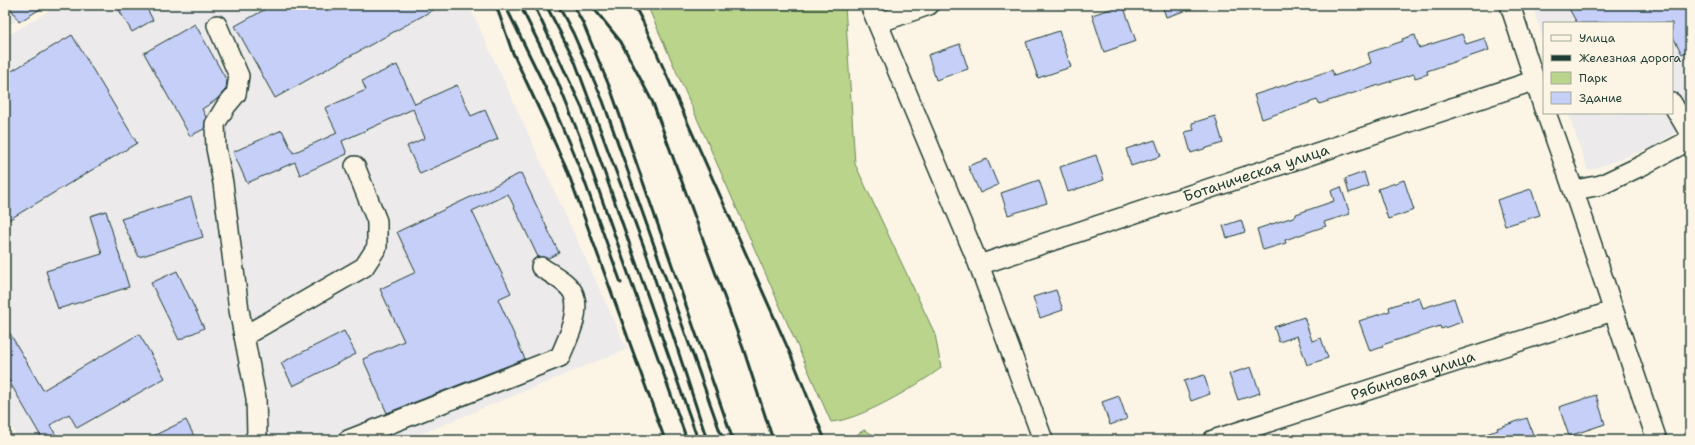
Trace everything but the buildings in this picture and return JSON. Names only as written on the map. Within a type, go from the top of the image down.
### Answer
[{"type":"street","points":[[870,5],[979,265],[1043,440]]},
{"type":"street","points":[[878,22],[929,5]]},
{"type":"street","points":[[1510,5],[1533,81],[1543,106]]},
{"type":"street","points":[[218,25],[239,76],[236,94],[226,106],[215,124],[216,148],[223,183],[239,310],[256,398],[260,438]]},
{"type":"street","name":"Ботаническая улица","points":[[979,265],[1533,81]]},
{"type":"street","points":[[1673,104],[1690,134]]},
{"type":"street","points":[[1546,114],[1575,190],[1613,311],[1657,440]]},
{"type":"street","points":[[1575,190],[1601,184],[1642,166],[1690,140]]},
{"type":"street","points":[[244,336],[364,267],[377,248],[377,221],[355,166]]},
{"type":"street","points":[[348,440],[560,357],[576,315],[574,294],[565,284],[541,267]]},
{"type":"street","name":"Рябиновая улица","points":[[1213,440],[1613,311]]},
{"type":"shaded area","points":[[5,5],[42,5],[5,27]]},
{"type":"shaded area","points":[[59,5],[469,5],[627,349],[406,440],[19,440],[5,416],[5,37]]},
{"type":"shaded area","points":[[1532,5],[1690,5],[1690,122],[1655,146],[1588,171],[1568,114],[1673,114],[1673,22],[1543,22],[1543,38]]},
{"type":"green space","points":[[647,5],[845,5],[855,164],[935,334],[941,368],[918,384],[872,409],[843,420],[831,422]]},
{"type":"green space","points":[[864,430],[884,440],[849,440]]},
{"type":"railway","points":[[496,5],[512,51],[566,167],[665,440]]},
{"type":"railway","points":[[505,5],[547,91],[582,174],[621,283]]},
{"type":"railway","points":[[520,5],[557,80],[581,140],[687,440]]},
{"type":"railway","points":[[534,5],[582,108],[698,440]]},
{"type":"railway","points":[[546,5],[574,59],[647,255],[707,440]]},
{"type":"railway","points":[[558,5],[573,33],[603,101],[723,440]]},
{"type":"railway","points":[[573,5],[583,23],[612,93],[733,440]]},
{"type":"railway","points":[[591,5],[621,42],[653,103],[743,348],[773,440]]},
{"type":"railway","points":[[634,5],[643,22],[790,353],[825,440]]}]
